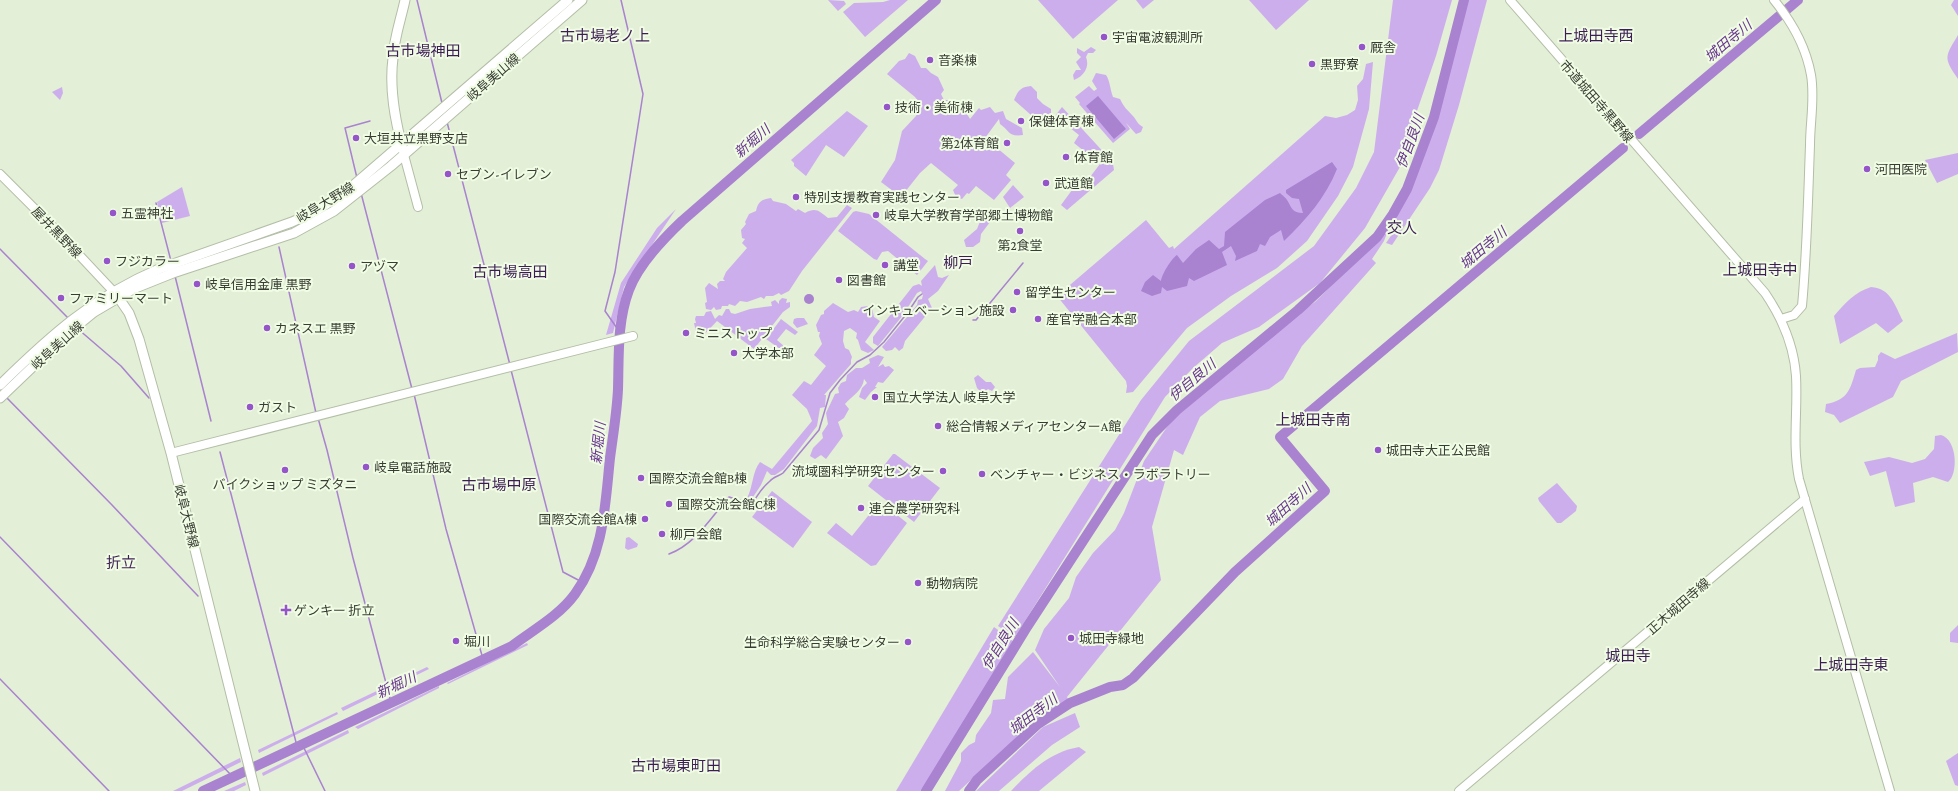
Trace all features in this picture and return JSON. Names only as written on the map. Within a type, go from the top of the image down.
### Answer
[{"type":"main road","points":[[404,155],[394,104],[391,77],[393,56],[405,0]]},
{"type":"main road","name":"岐阜美山線","points":[[402,146],[568,0]]},
{"type":"main road","name":"岐阜美山線","points":[[404,155],[582,0]]},
{"type":"main road","name":"岐阜大野線","points":[[116,295],[158,269],[292,222],[316,211],[348,190],[402,146]]},
{"type":"main road","name":"岐阜大野線","points":[[116,295],[155,279],[294,232],[314,223],[354,196],[404,155]]},
{"type":"main road","name":"岐阜美山線","points":[[0,385],[70,320],[116,295]]},
{"type":"main road","name":"岐阜美山線","points":[[0,398],[67,334],[116,295]]},
{"type":"main road","name":"岐阜大野線","points":[[116,295],[129,313],[139,339],[171,453],[256,787]]},
{"type":"street","name":"市道城田寺黒野線","points":[[1510,0],[1766,293],[1781,319],[1790,342],[1796,375],[1795,458],[1805,499],[1890,791]]},
{"type":"street","points":[[1774,0],[1793,26],[1802,45],[1811,76],[1812,100],[1808,225],[1802,306],[1794,315],[1781,319]]},
{"type":"street","points":[[404,155],[418,207]]},
{"type":"street","name":"屋井黒野線","points":[[0,174],[116,295]]},
{"type":"street","points":[[171,453],[633,336]]},
{"type":"street","name":"正木城田寺線","points":[[1459,791],[1805,499]]},
{"type":"shaded area","points":[[828,0],[844,1],[846,4],[838,11]]},
{"type":"shaded area","points":[[890,0],[908,0],[865,37],[843,12],[854,3],[883,2]]},
{"type":"shaded area","points":[[1038,0],[1118,0],[1073,39]]},
{"type":"shaded area","points":[[1136,0],[1154,0],[1143,9]]},
{"type":"shaded area","points":[[1249,0],[1309,0],[1276,30]]},
{"type":"shaded area","points":[[1393,0],[1452,0],[1436,56],[1410,131],[1412,146],[1365,228],[1320,283],[1259,327],[1222,343],[1193,368],[1165,397],[1015,637],[998,626],[1141,400],[1189,341],[1314,246],[1356,188],[1374,152]]},
{"type":"shaded area","points":[[1467,0],[1487,0],[1459,105],[1439,170],[1430,188],[1392,245],[1386,243],[1395,230],[1392,221],[1409,191],[1424,155]]},
{"type":"shaded area","points":[[1954,0],[1958,0],[1958,16],[1951,5]]},
{"type":"shaded area","points":[[1958,35],[1958,79],[1948,61],[1948,53]]},
{"type":"shaded area","points":[[1091,47],[1096,50],[1093,53],[1088,53],[1086,57],[1087,68],[1081,76],[1074,80],[1073,75],[1076,70],[1081,70],[1076,62],[1081,57],[1077,53],[1077,48],[1084,52]]},
{"type":"shaded area","points":[[909,53],[915,56],[921,68],[926,68],[938,77],[944,90],[941,94],[944,100],[949,100],[951,107],[962,112],[965,111],[970,119],[979,108],[981,110],[990,107],[995,113],[1003,111],[1006,119],[1022,128],[1023,135],[1014,135],[1000,124],[999,119],[985,138],[1015,163],[1006,175],[1011,180],[994,200],[976,186],[962,199],[956,197],[953,190],[958,185],[931,163],[920,173],[901,197],[881,182],[895,160],[902,131],[916,116],[920,107],[922,106],[915,97],[887,74],[899,61],[905,59]]},
{"type":"shaded area","points":[[1373,62],[1369,109],[1353,167],[1338,196],[1307,241],[1277,268],[1231,296],[1187,328],[1133,392],[1126,393],[1126,381],[1057,296],[1146,220],[1169,248],[1173,246],[1174,249],[1325,116],[1336,118],[1347,115],[1355,110],[1358,100],[1357,86],[1363,79],[1366,64]]},
{"type":"shaded area","points":[[1096,73],[1106,75],[1113,97],[1120,99],[1123,105],[1143,127],[1141,132],[1136,134],[1126,123],[1130,129],[1113,143],[1079,104],[1080,103],[1075,97],[1089,86],[1094,91],[1097,89],[1092,81]]},
{"type":"shaded area","points":[[1031,86],[1037,92],[1037,98],[1051,109],[1051,113],[1043,122],[1037,116],[1031,115],[1014,100],[1020,90],[1024,87]]},
{"type":"shaded area","points":[[62,87],[63,93],[60,100],[52,92]]},
{"type":"shaded area","points":[[1098,96],[1126,129],[1114,139],[1086,106]]},
{"type":"shaded area","points":[[1062,107],[1108,157],[1113,164],[1114,170],[1067,210],[1061,205],[1075,186],[1080,190],[1100,164],[1074,143],[1079,135],[1055,116]]},
{"type":"shaded area","points":[[847,111],[868,126],[844,157],[826,145],[806,176],[794,166],[794,163],[791,160]]},
{"type":"shaded area","points":[[1958,153],[1958,174],[1937,183],[1925,160]]},
{"type":"shaded area","points":[[1332,162],[1337,169],[1321,199],[1308,216],[1284,241],[1281,230],[1270,237],[1265,246],[1260,244],[1257,251],[1235,261],[1236,256],[1231,246],[1222,252],[1227,265],[1194,281],[1189,278],[1187,286],[1167,291],[1162,287],[1161,293],[1152,296],[1141,291],[1145,282],[1153,275],[1161,281],[1167,267],[1177,255],[1183,263],[1196,249],[1209,240],[1219,249],[1224,246],[1225,232],[1265,200],[1280,193],[1294,211],[1303,213],[1299,199],[1292,198],[1286,193],[1286,190]]},
{"type":"shaded area","points":[[1013,185],[1024,197],[1010,208],[1003,197]]},
{"type":"shaded area","points":[[182,187],[190,216],[162,223],[157,202]]},
{"type":"shaded area","points":[[771,198],[773,201],[786,204],[796,211],[798,209],[805,213],[815,210],[828,218],[837,217],[847,205],[852,208],[802,271],[789,291],[781,295],[779,293],[773,296],[766,296],[764,299],[761,297],[747,302],[740,301],[735,306],[729,304],[728,306],[722,306],[721,309],[716,310],[714,307],[711,310],[706,309],[705,303],[707,302],[705,288],[709,283],[718,289],[717,284],[720,281],[725,281],[723,279],[726,272],[747,248],[742,243],[745,239],[742,238],[741,230],[746,224],[745,222],[749,214],[756,211],[758,205],[765,199]]},
{"type":"shaded area","points":[[676,209],[624,287],[613,333],[606,335],[621,283],[657,228]]},
{"type":"shaded area","points":[[856,211],[869,214],[928,261],[917,275],[888,251],[882,252],[877,260],[874,259],[838,231],[853,212]]},
{"type":"shaded area","points":[[987,211],[994,211],[996,214],[981,234],[980,242],[973,247],[966,247],[964,240],[977,229],[981,219]]},
{"type":"shaded area","points":[[1390,225],[1384,241],[1372,259],[1376,263],[1302,346],[1283,379],[1269,389],[1220,401],[1200,417],[1183,455],[1174,450],[1152,527],[1161,580],[1067,697],[1068,699],[1035,721],[959,791],[945,791],[961,761],[961,753],[969,745],[975,742],[976,735],[991,713],[993,700],[1005,699],[1008,677],[1033,652],[1060,687],[1035,650],[1044,629],[1069,598],[1076,577],[1093,553],[1115,530],[1124,513],[1144,461],[1167,427],[1208,379],[1234,357],[1315,302]]},
{"type":"shaded area","points":[[935,265],[938,277],[942,278],[949,275],[938,291],[928,299],[932,308],[905,341],[903,348],[899,351],[895,347],[892,350],[886,351],[882,347],[917,305],[918,300],[922,299],[923,295],[921,291],[917,293],[903,315],[878,346],[873,343],[873,337],[913,286],[919,284],[922,286],[921,281]]},
{"type":"shaded area","points":[[1871,287],[1878,288],[1888,294],[1895,304],[1903,321],[1888,333],[1876,323],[1840,344],[1834,316],[1851,298]]},
{"type":"shaded area","points":[[807,294],[811,294],[814,299],[811,304],[807,304],[804,301],[804,297]]},
{"type":"shaded area","points":[[782,298],[787,299],[786,303],[790,302],[790,307],[783,312],[754,349],[717,321],[700,339],[697,337],[694,323],[696,323],[696,316],[704,316],[706,312],[711,311],[715,319],[719,315],[722,316],[726,309],[729,309],[731,313],[735,314],[750,309],[772,306],[771,302],[775,300],[779,304],[779,301]]},
{"type":"shaded area","points":[[833,303],[848,312],[854,310],[858,312],[861,307],[868,306],[868,309],[872,308],[874,317],[880,321],[865,342],[874,350],[868,353],[861,350],[856,338],[857,333],[850,328],[844,331],[843,341],[845,348],[849,350],[852,357],[851,364],[824,395],[826,395],[825,407],[820,408],[817,426],[784,469],[775,475],[771,475],[767,471],[761,485],[751,500],[747,498],[755,470],[760,462],[772,469],[812,421],[807,409],[792,395],[804,381],[811,385],[826,366],[814,355],[822,344],[819,336],[820,332],[818,332],[816,325],[821,315],[824,314],[824,311]]},
{"type":"shaded area","points":[[804,318],[808,324],[797,328],[793,323],[794,319]]},
{"type":"shaded area","points":[[781,319],[798,332],[795,335],[786,329],[777,340],[786,348],[783,351],[766,339]]},
{"type":"shaded area","points":[[1957,333],[1958,352],[1901,381],[1893,397],[1840,423],[1834,415],[1825,412],[1826,404],[1839,400],[1847,393],[1856,370],[1860,368],[1875,367],[1878,356],[1881,352],[1895,359]]},
{"type":"shaded area","points":[[878,355],[884,357],[878,367],[883,364],[885,367],[889,366],[894,370],[883,383],[878,382],[875,387],[877,387],[865,400],[859,397],[862,388],[867,383],[864,379],[859,390],[845,404],[849,409],[844,418],[838,422],[843,436],[826,459],[821,455],[815,459],[810,456],[813,448],[823,438],[822,433],[828,424],[826,413],[835,394],[839,393],[838,388],[841,383],[846,381],[847,375],[856,368],[862,368],[870,363],[869,359]]},
{"type":"shaded area","points":[[978,375],[986,382],[991,382],[995,387],[992,391],[988,389],[983,394],[977,388],[974,378]]},
{"type":"shaded area","points":[[1941,435],[1947,438],[1951,443],[1955,458],[1954,472],[1951,478],[1948,482],[1933,477],[1913,483],[1915,502],[1895,507],[1886,471],[1870,476],[1864,462],[1889,457],[1912,463],[1925,459],[1934,449],[1935,436]]},
{"type":"shaded area","points":[[893,454],[940,488],[914,522],[868,486]]},
{"type":"shaded area","points":[[1557,483],[1577,506],[1576,511],[1561,523],[1557,523],[1538,498]]},
{"type":"shaded area","points":[[772,491],[812,522],[793,548],[752,517]]},
{"type":"shaded area","points":[[880,501],[907,523],[876,565],[871,566],[827,533],[836,523],[852,536]]},
{"type":"shaded area","points":[[629,537],[638,544],[637,547],[628,550],[625,548],[626,538]]},
{"type":"shaded area","points":[[1958,625],[1958,643],[1950,642],[1950,633]]},
{"type":"shaded area","points":[[994,627],[1014,642],[923,791],[896,791]]},
{"type":"shaded area","points":[[527,643],[528,645],[448,684],[447,683]]},
{"type":"shaded area","points":[[427,667],[429,669],[343,711],[341,708]]},
{"type":"shaded area","points":[[439,686],[439,688],[358,729],[355,727]]},
{"type":"shaded area","points":[[337,712],[338,714],[259,753],[258,750]]},
{"type":"shaded area","points":[[1075,713],[1080,727],[1052,745],[999,791],[976,791],[1043,727]]},
{"type":"shaded area","points":[[348,730],[349,733],[263,776],[262,773]]},
{"type":"shaded area","points":[[1079,747],[1086,752],[1039,791],[1011,791],[1041,763],[1059,753]]},
{"type":"shaded area","points":[[1958,753],[1958,786],[1955,785],[1946,761]]},
{"type":"shaded area","points":[[240,758],[241,762],[182,791],[173,791]]},
{"type":"shaded area","points":[[245,782],[246,785],[234,791],[224,791]]},
{"type":"waterway","points":[[417,0],[442,103]]},
{"type":"waterway","points":[[619,331],[605,311],[615,272],[643,94],[621,0]]},
{"type":"waterway","name":"新堀川","points":[[203,791],[512,646],[554,616],[569,602],[585,579],[598,546],[602,529],[617,406],[622,314],[629,290],[638,272],[659,244],[682,221],[936,0]]},
{"type":"waterway","name":"伊自良川","points":[[926,791],[1027,627],[1152,435],[1177,410],[1298,310],[1377,237],[1393,214],[1407,189],[1434,117],[1464,0]]},
{"type":"waterway","name":"城田寺川","points":[[1639,134],[1798,0]]},
{"type":"waterway","points":[[357,178],[345,128],[370,121]]},
{"type":"waterway","points":[[447,122],[510,365]]},
{"type":"waterway","name":"城田寺川","points":[[969,791],[977,780],[1038,724],[1070,703],[1110,687],[1123,685],[1133,678],[1235,572],[1325,491],[1280,437],[1623,148]]},
{"type":"waterway","points":[[361,193],[412,389]]},
{"type":"waterway","points":[[156,203],[171,261]]},
{"type":"waterway","points":[[279,247],[316,413]]},
{"type":"waterway","points":[[0,249],[69,319]]},
{"type":"waterway","points":[[973,320],[976,320],[1023,263]]},
{"type":"waterway","points":[[175,276],[211,421]]},
{"type":"waterway","points":[[669,554],[679,550],[695,537],[729,497],[751,502],[771,480],[783,473],[819,430],[830,393],[840,380],[857,362],[870,355],[884,342],[918,297],[922,294]]},
{"type":"waterway","points":[[78,329],[121,366],[149,398]]},
{"type":"waterway","points":[[511,370],[563,572],[582,582]]},
{"type":"waterway","points":[[414,394],[446,529],[483,659]]},
{"type":"waterway","points":[[6,397],[112,505],[198,596]]},
{"type":"waterway","points":[[318,418],[391,702]]},
{"type":"waterway","points":[[220,452],[297,746]]},
{"type":"waterway","points":[[0,537],[233,777]]},
{"type":"waterway","points":[[0,679],[109,791]]},
{"type":"waterway","points":[[302,744],[325,791]]},
{"type":"place","name":"宇宙電波観測所","points":[[1104,37]]},
{"type":"place","name":"厩舎","points":[[1362,47]]},
{"type":"place","name":"音楽棟","points":[[930,60]]},
{"type":"place","name":"黒野寮","points":[[1312,64]]},
{"type":"place","name":"技術・美術棟","points":[[887,107]]},
{"type":"place","name":"保健体育棟","points":[[1021,121]]},
{"type":"place","name":"大垣共立黒野支店","points":[[356,138]]},
{"type":"place","name":"第2体育館","points":[[1007,143]]},
{"type":"place","name":"体育館","points":[[1066,157]]},
{"type":"place","name":"河田医院","points":[[1867,169]]},
{"type":"place","name":"セブン-イレブン","points":[[448,174]]},
{"type":"place","name":"武道館","points":[[1046,183]]},
{"type":"place","name":"特別支援教育実践センター","points":[[796,197]]},
{"type":"place","name":"五霊神社","points":[[113,213]]},
{"type":"place","name":"岐阜大学教育学部郷土博物館","points":[[876,215]]},
{"type":"place","name":"第2食堂","points":[[1020,231]]},
{"type":"place","name":"フジカラー","points":[[107,261]]},
{"type":"place","name":"講堂","points":[[885,265]]},
{"type":"place","name":"アヅマ","points":[[352,266]]},
{"type":"place","name":"図書館","points":[[839,280]]},
{"type":"place","name":"岐阜信用金庫 黒野","points":[[197,284]]},
{"type":"place","name":"留学生センター","points":[[1017,292]]},
{"type":"place","name":"ファミリーマート","points":[[61,298]]},
{"type":"place","name":"インキュベーション施設","points":[[1013,310]]},
{"type":"place","name":"産官学融合本部","points":[[1038,319]]},
{"type":"place","name":"カネスエ 黒野","points":[[267,328]]},
{"type":"place","name":"ミニストップ","points":[[686,333]]},
{"type":"place","name":"大学本部","points":[[734,353]]},
{"type":"place","name":"国立大学法人 岐阜大学","points":[[875,397]]},
{"type":"place","name":"ガスト","points":[[250,407]]},
{"type":"place","name":"総合情報メディアセンターA館","points":[[938,426]]},
{"type":"place","name":"城田寺大正公民館","points":[[1378,450]]},
{"type":"place","name":"岐阜電話施設","points":[[366,467]]},
{"type":"place","name":"バイクショップ ミズタニ","points":[[285,470]]},
{"type":"place","name":"流域圏科学研究センター","points":[[943,471]]},
{"type":"place","name":"ベンチャー・ビジネス・ラボラトリー","points":[[982,474]]},
{"type":"place","name":"国際交流会館B棟","points":[[641,478]]},
{"type":"place","name":"国際交流会館C棟","points":[[669,504]]},
{"type":"place","name":"連合農学研究科","points":[[861,508]]},
{"type":"place","name":"国際交流会館A棟","points":[[645,519]]},
{"type":"place","name":"柳戸会館","points":[[662,534]]},
{"type":"place","name":"動物病院","points":[[918,583]]},
{"type":"place","name":"ゲンキー 折立","points":[[286,610]]},
{"type":"place","name":"城田寺緑地","points":[[1071,638]]},
{"type":"place","name":"堀川","points":[[456,641]]},
{"type":"place","name":"生命科学総合実験センター","points":[[908,642]]},
{"type":"district","name":"古市場老ノ上","points":[[605,36]]},
{"type":"district","name":"上城田寺西","points":[[1596,36]]},
{"type":"district","name":"古市場神田","points":[[423,51]]},
{"type":"district","name":"交人","points":[[1402,228]]},
{"type":"district","name":"柳戸","points":[[958,263]]},
{"type":"district","name":"上城田寺中","points":[[1760,270]]},
{"type":"district","name":"古市場高田","points":[[510,272]]},
{"type":"district","name":"上城田寺南","points":[[1313,420]]},
{"type":"district","name":"古市場中原","points":[[499,485]]},
{"type":"district","name":"折立","points":[[121,563]]},
{"type":"district","name":"城田寺","points":[[1628,656]]},
{"type":"district","name":"上城田寺東","points":[[1851,665]]},
{"type":"district","name":"古市場東町田","points":[[676,766]]}]
